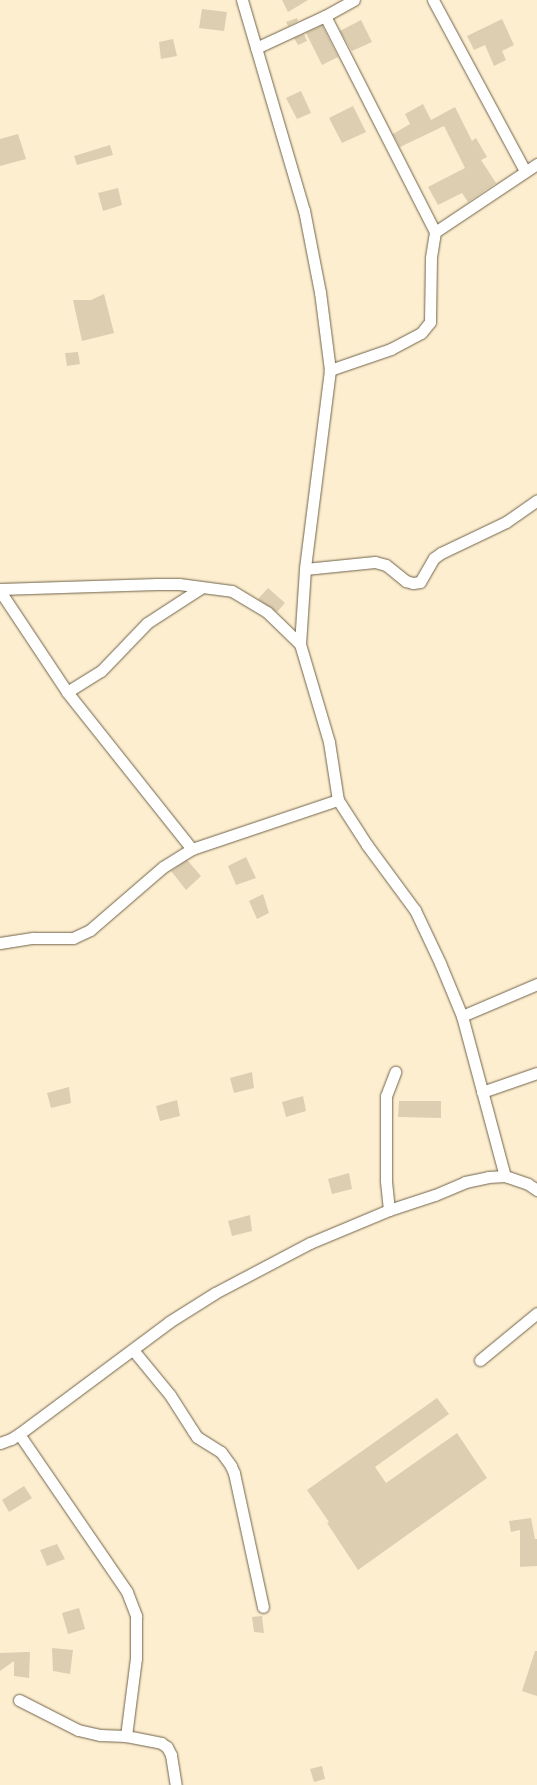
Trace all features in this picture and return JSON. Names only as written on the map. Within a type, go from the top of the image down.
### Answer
[{"type":"street","points":[[242,0],[304,210],[320,292],[330,370],[305,569],[300,644],[329,742],[338,800],[367,845],[415,910],[440,963],[462,1016],[505,1176]]},
{"type":"street","points":[[256,48],[325,16],[354,0]]},
{"type":"street","points":[[433,0],[525,171]]},
{"type":"street","points":[[325,16],[435,232],[431,258],[430,322],[421,333],[391,349],[330,370]]},
{"type":"street","points":[[435,232],[537,164]]},
{"type":"street","points":[[305,569],[375,562],[386,565],[406,581],[413,583],[420,582],[434,558],[441,553],[506,522],[537,500]]},
{"type":"street","points":[[0,590],[157,584],[232,591],[267,612],[300,644]]},
{"type":"street","points":[[68,692],[102,670],[147,623],[201,588]]},
{"type":"street","points":[[0,590],[68,692],[192,849]]},
{"type":"street","points":[[0,944],[33,938],[73,938],[90,930],[163,867],[192,849],[338,800]]},
{"type":"street","points":[[462,1016],[537,984]]},
{"type":"street","points":[[389,1210],[386,1180],[386,1096],[395,1072]]},
{"type":"street","points":[[482,1092],[537,1073]]},
{"type":"street","points":[[0,1443],[19,1434],[169,1322],[215,1293],[310,1243],[389,1210],[435,1195],[465,1182],[488,1176],[505,1176],[534,1184]]},
{"type":"street","points":[[480,1360],[537,1313]]},
{"type":"street","points":[[133,1350],[170,1395],[193,1431],[198,1437],[221,1452],[234,1473],[263,1607]]},
{"type":"street","points":[[19,1434],[127,1592],[136,1616],[136,1658],[126,1736]]},
{"type":"street","points":[[19,1700],[78,1730],[100,1735],[126,1736],[161,1743],[168,1747],[176,1785]]},
{"type":"building","points":[[282,0],[308,0],[288,12]]},
{"type":"building","points":[[202,9],[227,12],[224,31],[199,28]]},
{"type":"building","points":[[297,18],[298,21],[288,26],[286,22]]},
{"type":"building","points":[[502,19],[514,45],[502,51],[506,60],[494,66],[485,45],[474,50],[467,36]]},
{"type":"building","points":[[361,20],[372,42],[352,51],[340,31]]},
{"type":"building","points":[[322,25],[338,57],[322,65],[306,33]]},
{"type":"building","points":[[304,34],[307,41],[298,45],[294,38]]},
{"type":"building","points":[[173,39],[177,56],[161,59],[159,42]]},
{"type":"building","points":[[301,91],[311,113],[297,119],[286,98]]},
{"type":"building","points":[[423,104],[431,120],[455,107],[472,141],[476,138],[487,157],[481,160],[496,183],[468,202],[462,193],[438,205],[428,187],[465,168],[444,126],[400,147],[393,134],[410,124],[405,114]]},
{"type":"building","points":[[353,106],[366,132],[342,143],[329,118]]},
{"type":"building","points":[[18,134],[26,159],[0,166],[0,139]]},
{"type":"building","points":[[110,145],[113,155],[77,165],[74,156]]},
{"type":"building","points":[[118,188],[122,205],[103,211],[98,193]]},
{"type":"building","points":[[104,294],[114,333],[82,341],[73,300],[91,300]]},
{"type":"building","points":[[78,352],[80,364],[67,366],[65,353]]},
{"type":"building","points":[[268,588],[285,603],[277,612],[258,599]]},
{"type":"building","points":[[246,857],[256,878],[236,885],[228,866]]},
{"type":"building","points":[[187,860],[201,876],[186,890],[171,871]]},
{"type":"building","points":[[263,894],[269,913],[257,919],[249,901]]},
{"type":"building","points":[[252,1072],[254,1088],[234,1093],[230,1078]]},
{"type":"building","points":[[69,1087],[71,1103],[51,1108],[47,1093]]},
{"type":"building","points":[[303,1096],[306,1111],[286,1117],[282,1102]]},
{"type":"building","points":[[177,1100],[180,1116],[160,1121],[156,1106]]},
{"type":"building","points":[[399,1101],[441,1101],[441,1118],[398,1117]]},
{"type":"building","points":[[349,1173],[352,1189],[332,1194],[328,1179]]},
{"type":"building","points":[[250,1215],[252,1231],[232,1236],[228,1221]]},
{"type":"building","points":[[437,1398],[449,1414],[375,1467],[386,1483],[457,1433],[487,1478],[358,1570],[327,1523],[329,1522],[307,1490]]},
{"type":"building","points":[[24,1486],[32,1498],[9,1512],[2,1500]]},
{"type":"building","points":[[531,1518],[535,1539],[537,1539],[537,1566],[520,1567],[520,1530],[511,1532],[509,1521]]},
{"type":"building","points":[[57,1544],[65,1559],[47,1566],[40,1550]]},
{"type":"building","points":[[79,1608],[85,1629],[68,1634],[62,1613]]},
{"type":"building","points":[[262,1616],[264,1633],[254,1632],[252,1617]]},
{"type":"building","points":[[52,1648],[73,1650],[70,1674],[53,1671]]},
{"type":"building","points":[[535,1651],[537,1651],[537,1696],[522,1691]]},
{"type":"building","points":[[30,1652],[29,1678],[14,1676],[14,1661],[0,1671],[0,1653]]},
{"type":"building","points":[[322,1766],[325,1779],[314,1782],[310,1769]]}]
